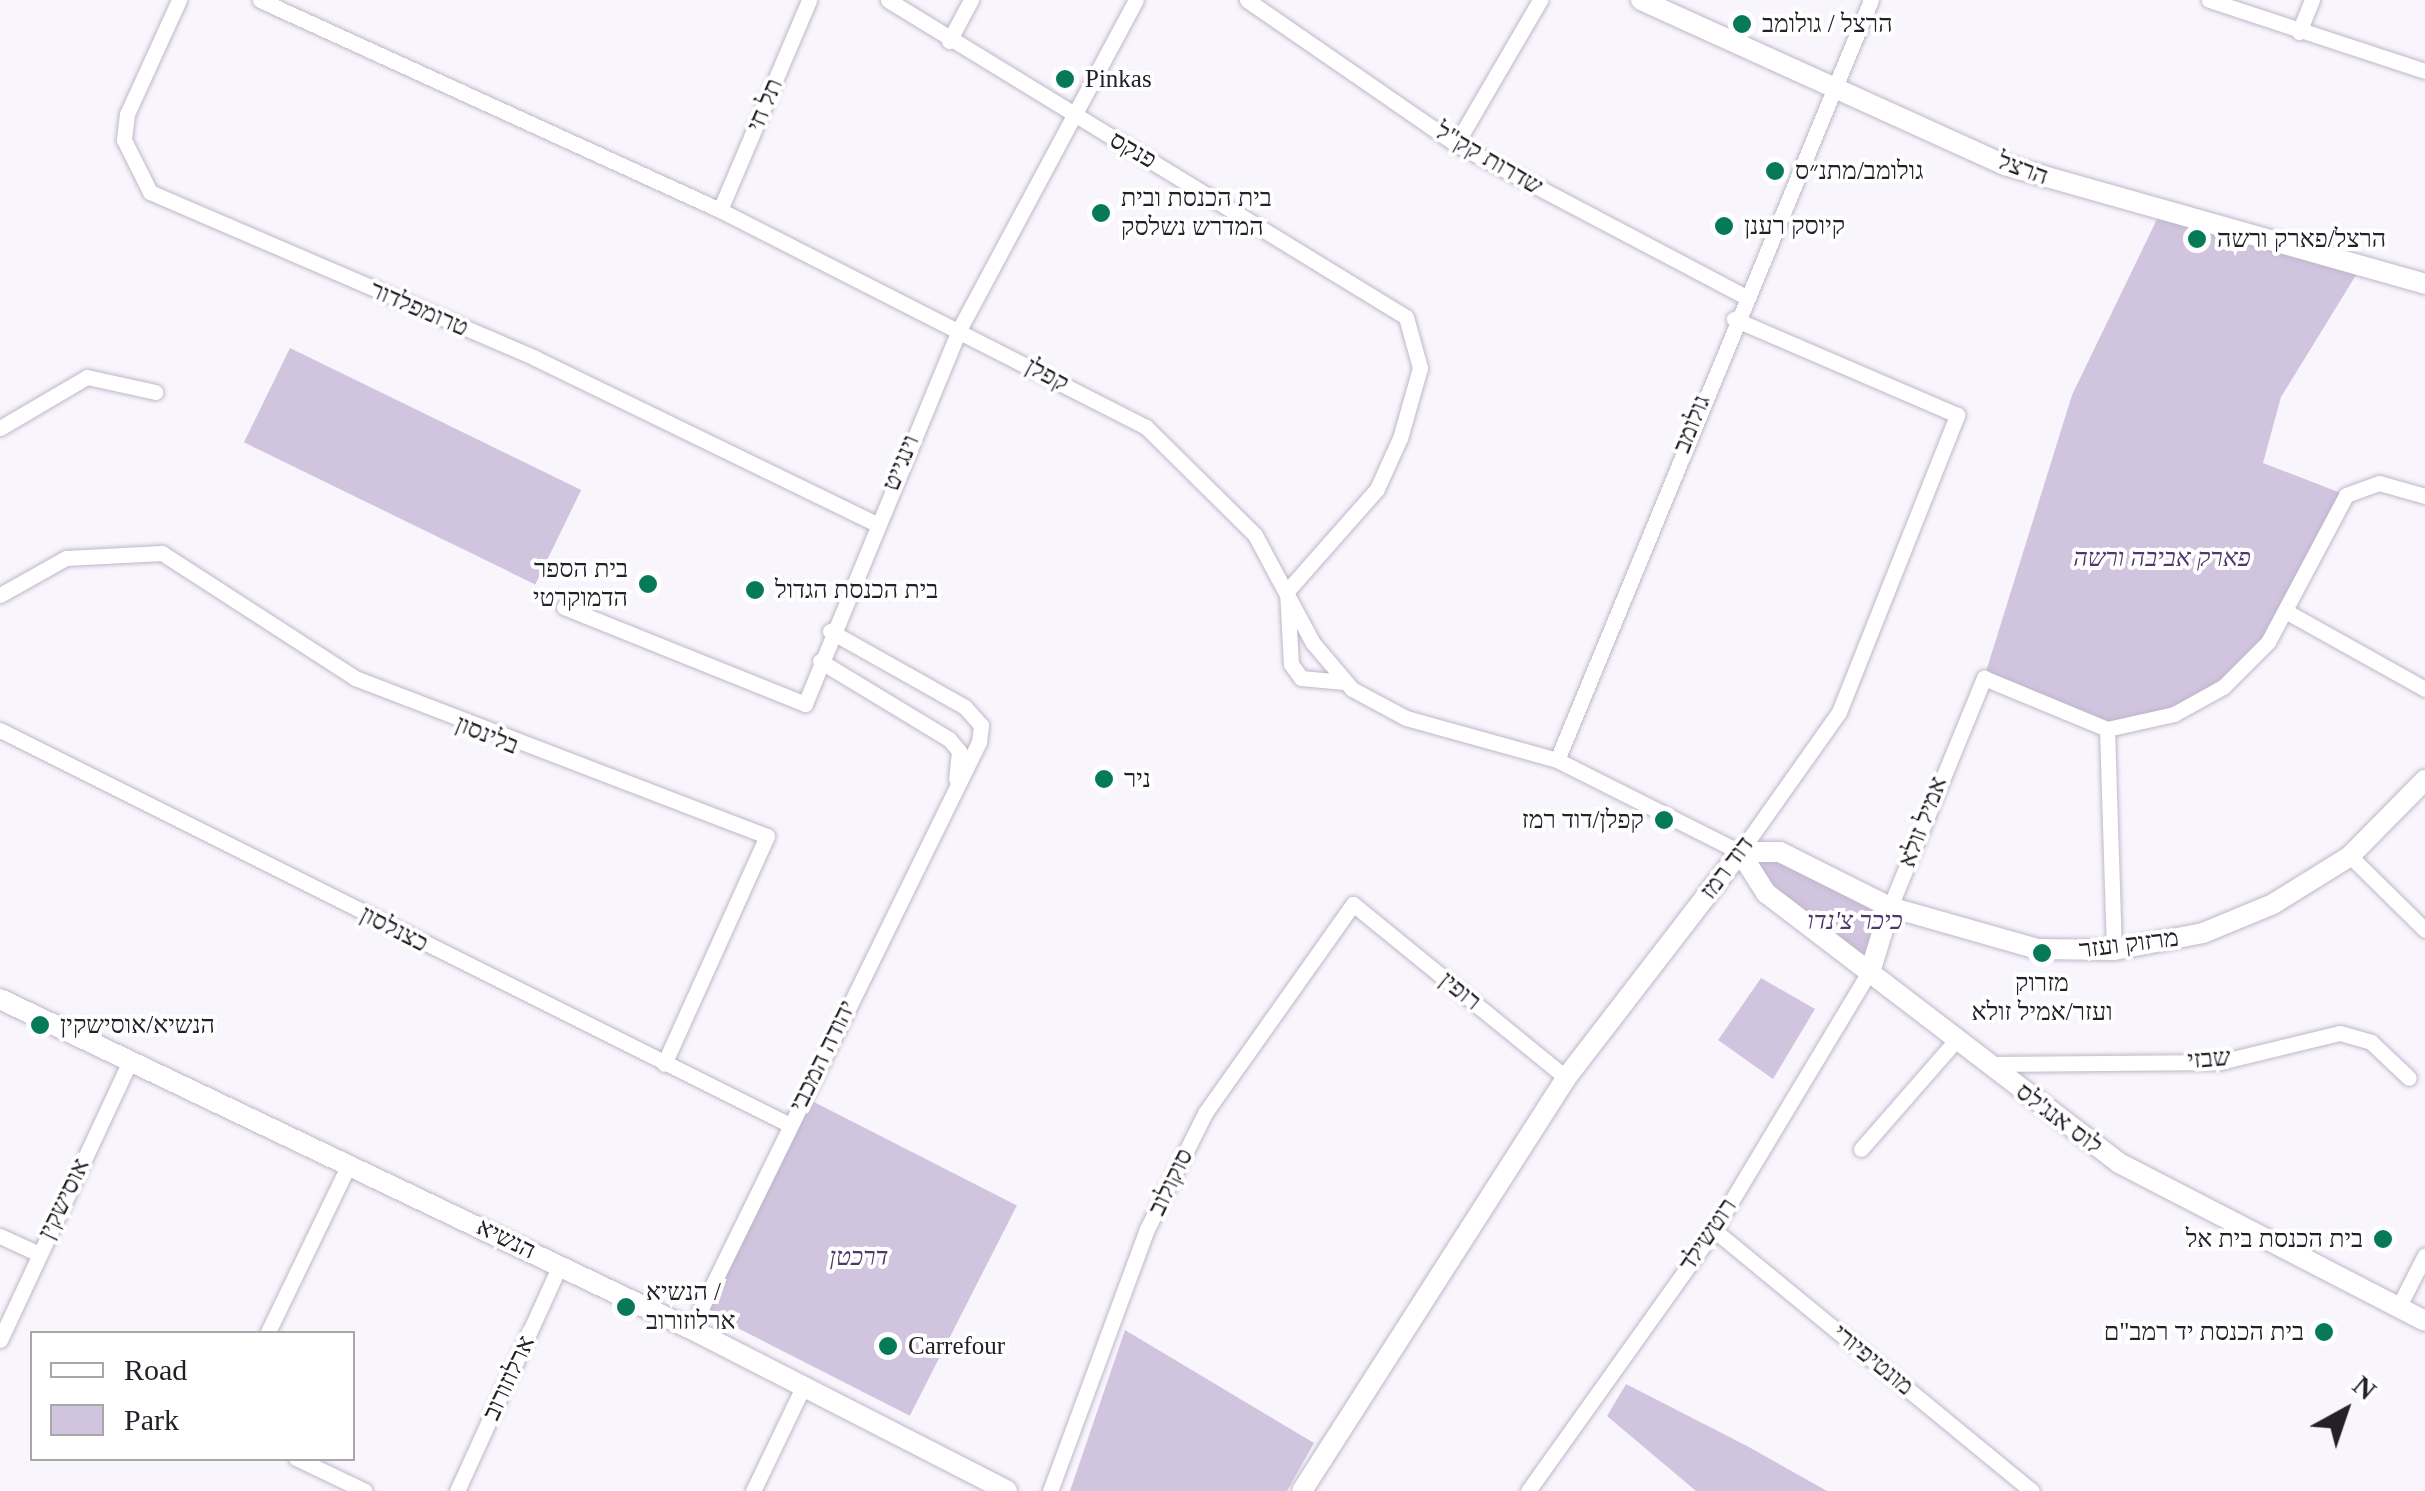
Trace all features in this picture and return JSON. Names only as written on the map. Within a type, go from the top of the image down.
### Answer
[{"type":"street","name":"טרומפלדור","points":[[179,0],[127,114],[124,140],[150,192],[535,358],[875,522]]},
{"type":"street","name":"קפלן","points":[[260,0],[720,210],[960,328],[1161,438],[1255,535],[1344,682],[1406,718],[1557,760],[1740,852]]},
{"type":"street","name":"תל חי","points":[[720,210],[809,0]]},
{"type":"street","name":"פנקס","points":[[888,0],[949,41],[1382,294],[1420,340],[1416,394],[1377,489],[1287,591]]},
{"type":"street","points":[[949,41],[971,0]]},
{"type":"street","name":"וינגייט","points":[[564,607],[805,704],[830,630],[960,328],[1070,113],[1136,0]]},
{"type":"street","name":"שדרות קק\"ל","points":[[1246,0],[1456,144],[1744,296]]},
{"type":"street","points":[[1456,144],[1540,0]]},
{"type":"street","name":"הרצל","points":[[1641,0],[1835,91],[2108,198],[2425,284]]},
{"type":"street","name":"גולומב","points":[[1557,760],[1734,319],[1871,0]]},
{"type":"street","points":[[2209,0],[2425,71]]},
{"type":"street","points":[[2299,32],[2312,0]]},
{"type":"street","name":"דוד רמז","points":[[1302,1491],[1566,1078],[1740,852],[1839,712],[1957,415],[1734,319]]},
{"type":"street","points":[[0,428],[87,377],[155,392]]},
{"type":"street","points":[[2114,950],[2107,729],[2196,704],[2248,664],[2288,613],[2352,490],[2379,483],[2425,496]]},
{"type":"street","name":"בלינסון","points":[[0,596],[66,558],[162,553],[355,678],[767,836],[664,1064]]},
{"type":"street","points":[[1287,591],[1290,664],[1301,678],[1344,682]]},
{"type":"street","points":[[2288,613],[2425,689]]},
{"type":"street","name":"יהודה המכבי","points":[[691,1328],[981,725],[830,630]]},
{"type":"street","points":[[820,661],[948,739],[959,751],[955,783]]},
{"type":"street","name":"אמיל זולא","points":[[1872,969],[1890,907],[1984,678],[2107,729]]},
{"type":"street","name":"כצנלסון","points":[[0,730],[790,1125]]},
{"type":"street","name":"מרזוק ועזר","points":[[1740,852],[1780,852],[1890,907],[2037,948],[2114,950],[2248,916],[2350,856],[2425,780]]},
{"type":"street","name":"לוס אנג'לס","points":[[1740,852],[1766,893],[1872,969],[2118,1164],[2425,1321]]},
{"type":"street","points":[[2350,856],[2425,930]]},
{"type":"street","name":"רופין","points":[[1353,904],[1566,1078]]},
{"type":"street","name":"סוקולוב","points":[[1050,1491],[1147,1229],[1205,1114],[1353,904]]},
{"type":"street","name":"רוטשילד","points":[[1528,1491],[1714,1230],[1872,969]]},
{"type":"street","name":"הנשיא","points":[[0,999],[691,1328],[1007,1491]]},
{"type":"street","name":"שבזי","points":[[1989,1064],[2220,1062],[2340,1033],[2372,1042],[2409,1078]]},
{"type":"street","points":[[1861,1150],[1957,1039]]},
{"type":"street","name":"אוסישקין","points":[[0,1340],[130,1060]]},
{"type":"street","points":[[268,1331],[349,1164]]},
{"type":"street","name":"מונטיפיורי","points":[[1714,1230],[2032,1491]]},
{"type":"street","points":[[0,1236],[37,1254]]},
{"type":"street","points":[[2398,1308],[2425,1255]]},
{"type":"street","name":"ארלוזורוב","points":[[457,1491],[560,1266]]},
{"type":"street","points":[[753,1491],[804,1384]]},
{"type":"street","points":[[302,1461],[365,1491]]},
{"type":"green space","name":"פארק אביבה ורשה","points":[[2159,215],[2361,267],[2281,397],[2263,463],[2346,495],[2289,613],[2196,704],[2107,729],[1984,678],[2072,395]]},
{"type":"green space","points":[[290,348],[581,490],[535,584],[244,442]]},
{"type":"green space","name":"כיכר צ'נדו","points":[[1767,850],[1890,907],[1871,969],[1766,893],[1740,852]]},
{"type":"green space","points":[[1761,978],[1815,1009],[1773,1079],[1718,1040]]},
{"type":"green space","name":"דרכטן","points":[[812,1101],[1017,1205],[910,1416],[705,1311]]},
{"type":"green space","points":[[1125,1330],[1314,1443],[1287,1491],[1070,1491]]},
{"type":"green space","points":[[1626,1384],[1827,1491],[1696,1491],[1607,1416]]},
{"type":"place","name":"הרצל / גולומב","points":[[1742,24]]},
{"type":"place","name":"Pinkas","points":[[1065,79]]},
{"type":"place","name":"גולומב/מתנ״ס","points":[[1775,171]]},
{"type":"place","name":"בית הכנסת ובית המדרש נשלסק","points":[[1101,213]]},
{"type":"place","name":"קיוסק רענן","points":[[1724,226]]},
{"type":"place","name":"הרצל/פארק ורשה","points":[[2197,239]]},
{"type":"place","name":"בית הספר הדמוקרטי","points":[[648,584]]},
{"type":"place","name":"בית הכנסת הגדול","points":[[755,590]]},
{"type":"place","name":"ניר","points":[[1104,779]]},
{"type":"place","name":"קפלן/דוד רמז","points":[[1664,820]]},
{"type":"place","name":"מזרוק ועזר/אמיל זולא","points":[[2042,953]]},
{"type":"place","name":"הנשיא/אוסישקין","points":[[40,1025]]},
{"type":"place","name":"בית הכנסת בית אל","points":[[2383,1239]]},
{"type":"place","name":"הנשיא / ארלוזורוב","points":[[626,1307]]},
{"type":"place","name":"בית הכנסת יד רמב\"ם","points":[[2324,1332]]},
{"type":"place","name":"Carrefour","points":[[888,1346]]}]
